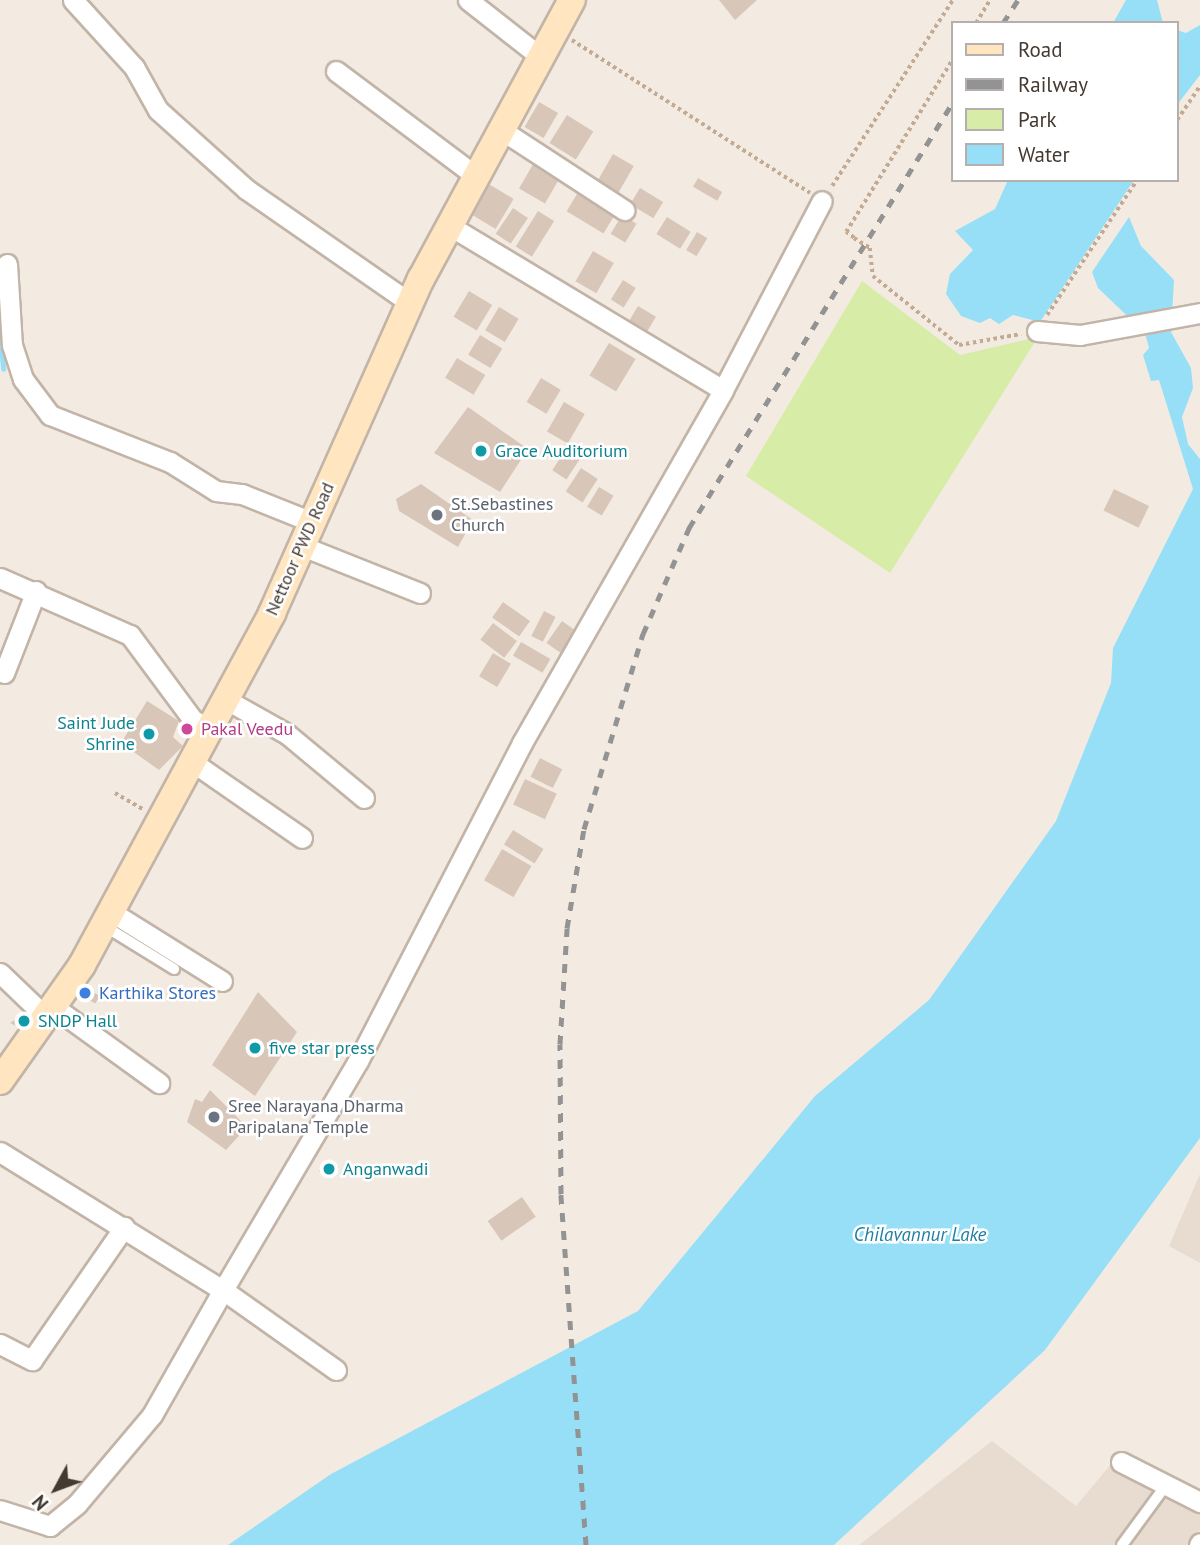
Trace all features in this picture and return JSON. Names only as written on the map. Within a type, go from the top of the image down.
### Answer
[{"type":"street","points":[[73,0],[134,67],[158,110],[246,189],[411,303]]},
{"type":"street","points":[[468,0],[542,58]]},
{"type":"street","name":"Nettoor PWD Road","points":[[0,1081],[51,1012],[106,918],[225,699],[302,546],[411,303],[572,0]]},
{"type":"street","points":[[336,71],[477,177]]},
{"type":"street","points":[[503,131],[624,210]]},
{"type":"street","points":[[0,1510],[50,1526],[76,1504],[152,1415],[358,1061],[522,743],[723,390],[822,201]]},
{"type":"street","points":[[450,226],[723,390]]},
{"type":"street","points":[[7,264],[12,345],[23,379],[50,415],[170,462],[216,491],[242,494],[312,522]]},
{"type":"street","points":[[1037,331],[1080,335],[1192,315]]},
{"type":"street","points":[[302,546],[421,593]]},
{"type":"street","points":[[0,578],[36,591],[130,635],[193,720],[209,728]]},
{"type":"street","points":[[4,673],[36,591]]},
{"type":"street","points":[[225,699],[307,748],[363,798]]},
{"type":"street","points":[[191,761],[302,838]]},
{"type":"street","points":[[106,918],[222,981]]},
{"type":"street","points":[[0,973],[51,1012],[159,1083]]},
{"type":"street","points":[[0,1152],[223,1290],[337,1370]]},
{"type":"street","points":[[0,1344],[32,1360],[124,1227]]},
{"type":"street","points":[[1121,1462],[1200,1502]]},
{"type":"lane","points":[[106,918],[174,969]]},
{"type":"lane","points":[[1122,1545],[1166,1485]]},
{"type":"path","points":[[557,31],[822,201],[953,0]]},
{"type":"path","points":[[977,21],[990,0]]},
{"type":"path","points":[[951,62],[846,232],[870,248],[873,276],[959,345],[1037,331],[1136,182]]},
{"type":"path","points":[[1179,117],[1200,86]]},
{"type":"path","points":[[115,793],[160,818]]},
{"type":"shaded area","points":[[1200,1174],[1200,1263],[1169,1246]]},
{"type":"shaded area","points":[[992,1441],[1076,1506],[1111,1464],[1200,1509],[1200,1530],[1187,1545],[859,1545]]},
{"type":"green space","points":[[862,281],[960,355],[1038,337],[890,573],[746,476]]},
{"type":"water","points":[[1126,0],[1157,0],[1162,21],[1114,21]]},
{"type":"water","points":[[1200,25],[1200,75],[1179,102],[1179,31],[1186,33]]},
{"type":"water","points":[[1007,182],[1133,182],[1040,322],[1013,315],[999,324],[990,318],[980,323],[961,316],[946,294],[950,274],[973,250],[955,231],[995,209]]},
{"type":"water","name":"Chilavannur Lake","points":[[1129,217],[1141,246],[1174,280],[1171,332],[1191,368],[1193,388],[1182,417],[1188,444],[1200,459],[1200,1138],[1045,1350],[834,1545],[228,1545],[331,1474],[638,1311],[815,1096],[929,1000],[1056,821],[1111,683],[1113,648],[1193,489],[1159,380],[1151,381],[1143,355],[1149,348],[1145,333],[1098,288],[1092,272]]},
{"type":"building","points":[[719,0],[757,0],[735,20]]},
{"type":"building","points":[[539,102],[558,113],[544,138],[524,127]]},
{"type":"building","points":[[567,115],[593,131],[576,159],[550,143]]},
{"type":"building","points":[[613,154],[634,166],[616,197],[595,185]]},
{"type":"building","points":[[536,159],[562,174],[545,203],[519,188]]},
{"type":"building","points":[[698,178],[722,192],[717,201],[693,187]]},
{"type":"building","points":[[487,183],[514,199],[496,229],[469,213]]},
{"type":"building","points":[[640,188],[663,202],[653,218],[630,204]]},
{"type":"building","points":[[580,189],[617,211],[603,233],[567,211]]},
{"type":"building","points":[[513,208],[528,218],[511,244],[496,234]]},
{"type":"building","points":[[538,211],[554,221],[532,257],[516,247]]},
{"type":"building","points":[[622,215],[637,224],[625,243],[611,234]]},
{"type":"building","points":[[667,217],[691,232],[680,249],[656,234]]},
{"type":"building","points":[[697,232],[707,238],[696,256],[686,250]]},
{"type":"building","points":[[593,251],[614,263],[596,293],[576,281]]},
{"type":"building","points":[[623,280],[636,288],[624,307],[611,300]]},
{"type":"building","points":[[469,291],[492,305],[477,331],[454,317]]},
{"type":"building","points":[[638,306],[656,317],[646,334],[628,323]]},
{"type":"building","points":[[499,307],[519,319],[505,342],[485,330]]},
{"type":"building","points":[[480,335],[502,348],[490,368],[468,355]]},
{"type":"building","points":[[609,343],[636,359],[616,392],[589,376]]},
{"type":"building","points":[[457,358],[485,375],[473,395],[445,378]]},
{"type":"building","points":[[541,378],[561,390],[546,414],[527,402]]},
{"type":"building","points":[[564,402],[585,414],[568,443],[547,431]]},
{"type":"building","name":"Grace Auditorium","points":[[468,407],[528,449],[500,492],[434,453]]},
{"type":"building","points":[[568,446],[582,455],[566,480],[552,470]]},
{"type":"building","points":[[581,468],[598,479],[583,502],[566,491]]},
{"type":"building","name":"St.Sebastines Church","points":[[421,484],[473,520],[458,547],[399,511],[396,499]]},
{"type":"building","points":[[599,487],[614,496],[602,515],[587,507]]},
{"type":"building","points":[[1114,489],[1149,506],[1139,528],[1103,511]]},
{"type":"building","points":[[503,602],[530,621],[519,636],[492,618]]},
{"type":"building","points":[[544,611],[556,617],[543,642],[531,636]]},
{"type":"building","points":[[562,621],[578,632],[562,654],[547,643]]},
{"type":"building","points":[[493,623],[517,641],[504,658],[480,640]]},
{"type":"building","points":[[521,642],[550,659],[542,673],[513,656]]},
{"type":"building","points":[[493,653],[511,664],[497,687],[479,676]]},
{"type":"building","name":"Saint Jude Shrine","points":[[147,701],[179,721],[173,737],[183,746],[159,770],[121,743]]},
{"type":"building","name":"Pakal Veedu","points":[[183,718],[195,730],[189,740],[178,729]]},
{"type":"building","points":[[540,758],[562,769],[553,788],[530,777]]},
{"type":"building","points":[[525,779],[557,794],[545,819],[513,804]]},
{"type":"building","points":[[513,830],[544,849],[535,863],[504,844]]},
{"type":"building","points":[[502,849],[531,866],[513,897],[484,880]]},
{"type":"building","points":[[84,987],[100,996],[95,1004],[80,995]]},
{"type":"building","name":"five star press","points":[[258,992],[297,1032],[255,1096],[212,1065]]},
{"type":"building","name":"SNDP Hall","points":[[30,1010],[38,1017],[26,1031],[10,1023]]},
{"type":"building","name":"Sree Narayana Dharma Paripalana Temple","points":[[210,1090],[247,1127],[226,1150],[187,1122],[195,1099],[202,1102]]},
{"type":"building","name":"Anganwadi","points":[[326,1162],[339,1167],[329,1179],[319,1171]]},
{"type":"building","points":[[522,1197],[536,1217],[501,1241],[488,1221]]},
{"type":"waterway","points":[[0,338],[3,369]]},
{"type":"railway","points":[[1004,21],[1018,0]]},
{"type":"railway","points":[[586,1545],[561,1194],[560,1044],[567,928],[584,829],[643,634],[689,528],[951,105]]},
{"type":"place","name":"Grace Auditorium","points":[[481,451]]},
{"type":"place","name":"St.Sebastines Church","points":[[437,515]]},
{"type":"place","name":"Pakal Veedu","points":[[187,729]]},
{"type":"place","name":"Saint Jude Shrine","points":[[149,734]]},
{"type":"place","name":"Karthika Stores","points":[[85,993]]},
{"type":"place","name":"SNDP Hall","points":[[24,1021]]},
{"type":"place","name":"five star press","points":[[255,1048]]},
{"type":"place","name":"Sree Narayana Dharma Paripalana Temple","points":[[214,1117]]},
{"type":"place","name":"Anganwadi","points":[[329,1169]]}]
